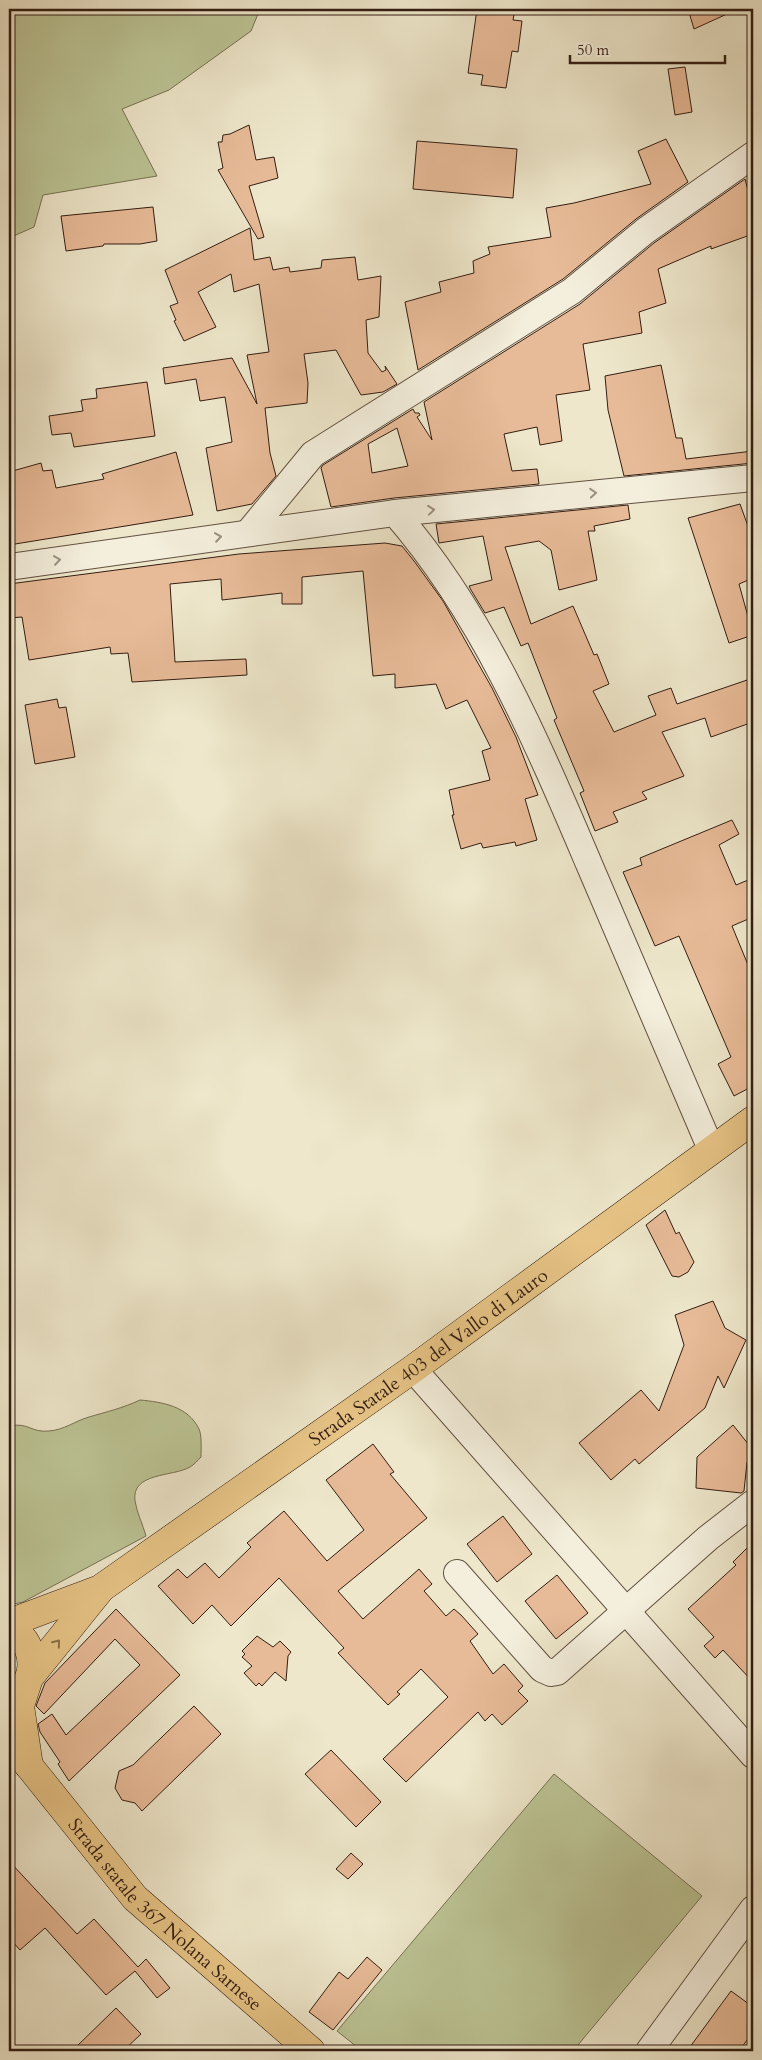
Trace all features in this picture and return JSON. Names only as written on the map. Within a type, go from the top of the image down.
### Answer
[{"type":"main road","name":"Strada Statale 403 del Vallo di Lauro","points":[[9,1623],[100,1589],[413,1369],[753,1120]]},
{"type":"main road","name":"Strada Statale 403 del Vallo di Lauro","points":[[29,1768],[20,1706],[29,1678],[100,1589]]},
{"type":"main road","points":[[9,1629],[22,1638],[32,1657],[29,1678],[24,1688],[9,1698]]},
{"type":"main road","name":"Strada statale 367 Nolana Sarnese","points":[[9,1741],[135,1898],[311,2051]]},
{"type":"street","points":[[248,533],[313,454],[572,291],[645,231],[753,155]]},
{"type":"street","points":[[9,567],[395,513],[753,478]]},
{"type":"street","points":[[395,513],[424,547],[482,636],[552,776],[711,1149]]},
{"type":"street","points":[[413,1369],[753,1755]]},
{"type":"street","points":[[457,1573],[542,1669],[551,1673],[557,1672],[708,1538],[753,1503]]},
{"type":"street","points":[[649,2051],[753,1909]]},
{"type":"green space","points":[[9,9],[260,9],[251,31],[169,90],[122,109],[157,176],[43,195],[34,227],[9,238]]},
{"type":"green space","points":[[140,1400],[165,1404],[188,1415],[200,1432],[201,1457],[190,1467],[146,1480],[140,1485],[136,1492],[135,1501],[146,1536],[23,1602],[9,1605],[9,1426],[21,1425],[43,1431],[54,1430]]},
{"type":"green space","points":[[554,1774],[702,1896],[573,2051],[362,2051],[337,2031]]},
{"type":"building","points":[[477,9],[515,9],[513,20],[522,21],[518,52],[512,51],[506,88],[481,85],[483,75],[468,73]]},
{"type":"building","points":[[688,9],[738,9],[694,29]]},
{"type":"building","points":[[685,67],[692,112],[675,115],[668,69]]},
{"type":"building","points":[[249,125],[256,160],[274,157],[278,178],[249,186],[264,237],[258,239],[218,170],[223,168],[218,142],[222,142],[223,135],[230,134]]},
{"type":"building","points":[[666,139],[688,182],[636,219],[563,279],[418,370],[405,302],[441,292],[439,282],[474,273],[473,261],[490,254],[488,247],[551,237],[546,208],[651,184],[638,151]]},
{"type":"building","points":[[417,141],[517,149],[513,198],[413,189]]},
{"type":"building","points":[[745,179],[753,209],[753,234],[711,249],[711,246],[658,269],[666,303],[639,312],[642,333],[583,344],[590,390],[556,395],[562,441],[540,445],[537,427],[504,434],[512,471],[537,469],[539,484],[394,498],[331,507],[321,468],[323,465],[413,409],[415,413],[419,413],[420,415],[417,417],[432,440],[424,402],[580,304],[654,243]],"holes":[[[397,428],[408,466],[372,473],[368,444]]]},
{"type":"building","points":[[153,207],[157,241],[140,244],[104,244],[103,246],[66,251],[61,216]]},
{"type":"building","points":[[250,228],[254,260],[270,257],[273,270],[289,267],[290,272],[321,268],[322,260],[355,257],[358,280],[381,276],[379,317],[366,320],[368,353],[382,372],[386,370],[385,366],[397,384],[383,392],[361,395],[336,350],[304,354],[308,383],[307,403],[265,408],[270,453],[276,476],[252,504],[217,511],[206,448],[232,442],[225,397],[200,401],[196,379],[165,384],[163,368],[232,358],[257,404],[247,355],[269,352],[259,284],[234,292],[231,274],[198,292],[216,327],[184,341],[174,321],[176,320],[170,306],[178,303],[165,270]]},
{"type":"building","points":[[661,365],[676,438],[682,438],[686,459],[753,451],[753,463],[624,476],[608,410],[605,376]]},
{"type":"building","points":[[147,382],[155,436],[74,447],[71,433],[52,435],[49,416],[83,411],[81,400],[97,398],[96,389]]},
{"type":"building","points":[[176,452],[193,515],[9,545],[9,472],[41,463],[43,471],[52,470],[56,488],[104,479],[102,474]]},
{"type":"building","points":[[740,504],[753,540],[753,578],[739,584],[753,635],[729,643],[688,518]]},
{"type":"building","points":[[628,505],[630,519],[594,526],[595,531],[588,531],[597,580],[559,590],[551,550],[539,541],[505,547],[531,624],[573,606],[594,655],[597,654],[609,684],[593,691],[614,732],[656,715],[648,696],[671,688],[677,704],[753,678],[753,722],[711,737],[705,718],[662,732],[684,776],[642,792],[647,799],[613,812],[618,822],[595,831],[580,793],[584,791],[554,720],[557,718],[528,643],[521,646],[504,607],[485,613],[469,586],[492,580],[483,536],[439,543],[436,524]]},
{"type":"building","points":[[385,543],[402,546],[414,561],[443,601],[492,688],[516,737],[538,795],[525,799],[537,840],[516,846],[515,842],[483,848],[481,843],[461,849],[452,815],[454,815],[449,790],[490,780],[482,751],[491,748],[467,700],[446,709],[436,684],[395,688],[395,674],[373,676],[363,571],[302,577],[302,604],[282,604],[282,593],[222,600],[221,579],[170,584],[175,662],[246,659],[247,675],[132,682],[128,653],[111,654],[110,647],[29,660],[22,617],[9,618],[9,584],[239,554]]},
{"type":"building","points":[[57,699],[59,708],[66,707],[75,757],[35,764],[25,705]]},
{"type":"building","points":[[732,820],[739,834],[719,845],[736,885],[753,878],[753,917],[732,926],[753,977],[753,1086],[734,1096],[718,1064],[731,1057],[679,936],[655,946],[623,872],[642,865],[640,858]]},
{"type":"building","points":[[665,1210],[676,1234],[679,1232],[694,1262],[688,1272],[679,1277],[672,1276],[646,1225]]},
{"type":"building","points":[[713,1301],[725,1328],[746,1340],[724,1388],[718,1376],[705,1408],[639,1464],[635,1459],[611,1480],[579,1443],[641,1390],[659,1411],[684,1345],[675,1315]]},
{"type":"building","points":[[733,1425],[753,1450],[753,1455],[747,1462],[744,1491],[741,1493],[696,1488],[697,1457]]},
{"type":"building","points":[[373,1444],[394,1472],[390,1474],[427,1518],[338,1591],[363,1619],[419,1569],[432,1584],[424,1591],[446,1616],[454,1609],[461,1615],[478,1634],[470,1641],[493,1674],[504,1664],[523,1686],[518,1691],[528,1701],[502,1725],[492,1714],[485,1721],[478,1712],[406,1782],[383,1759],[448,1697],[421,1669],[397,1692],[400,1694],[388,1705],[338,1653],[344,1648],[279,1578],[231,1626],[212,1605],[193,1624],[158,1586],[178,1569],[187,1578],[205,1563],[219,1578],[251,1547],[247,1543],[284,1511],[327,1561],[364,1530],[326,1480]]},
{"type":"building","points":[[503,1516],[532,1554],[497,1582],[467,1544]]},
{"type":"building","points":[[753,1542],[753,1682],[723,1650],[715,1658],[704,1646],[714,1637],[688,1609],[736,1565],[733,1562]]},
{"type":"building","points":[[557,1575],[588,1613],[556,1639],[525,1601]]},
{"type":"building","points":[[116,1609],[180,1675],[69,1781],[58,1764],[60,1762],[40,1732],[38,1724],[52,1714],[66,1735],[140,1665],[115,1639],[44,1714],[36,1706],[45,1683]]},
{"type":"building","points":[[257,1636],[273,1647],[280,1641],[291,1652],[288,1656],[286,1681],[275,1672],[262,1686],[259,1683],[256,1686],[244,1673],[252,1666],[242,1657],[245,1654],[242,1651]]},
{"type":"building","points":[[194,1706],[221,1734],[142,1811],[135,1803],[122,1800],[115,1788],[119,1771],[133,1765]]},
{"type":"building","points":[[331,1750],[381,1802],[356,1827],[305,1774]]},
{"type":"building","points":[[351,1853],[363,1864],[348,1879],[336,1869]]},
{"type":"building","points":[[9,1861],[77,1934],[94,1919],[138,1967],[146,1959],[170,1988],[157,1998],[135,1971],[106,1995],[45,1928],[20,1950],[9,1938]]},
{"type":"building","points":[[367,1957],[382,1970],[333,2030],[309,2012],[339,1972],[348,1979]]},
{"type":"building","points":[[731,1991],[753,2007],[753,2032],[739,2051],[687,2051]]},
{"type":"building","points":[[116,2008],[141,2034],[123,2051],[72,2051]]}]
